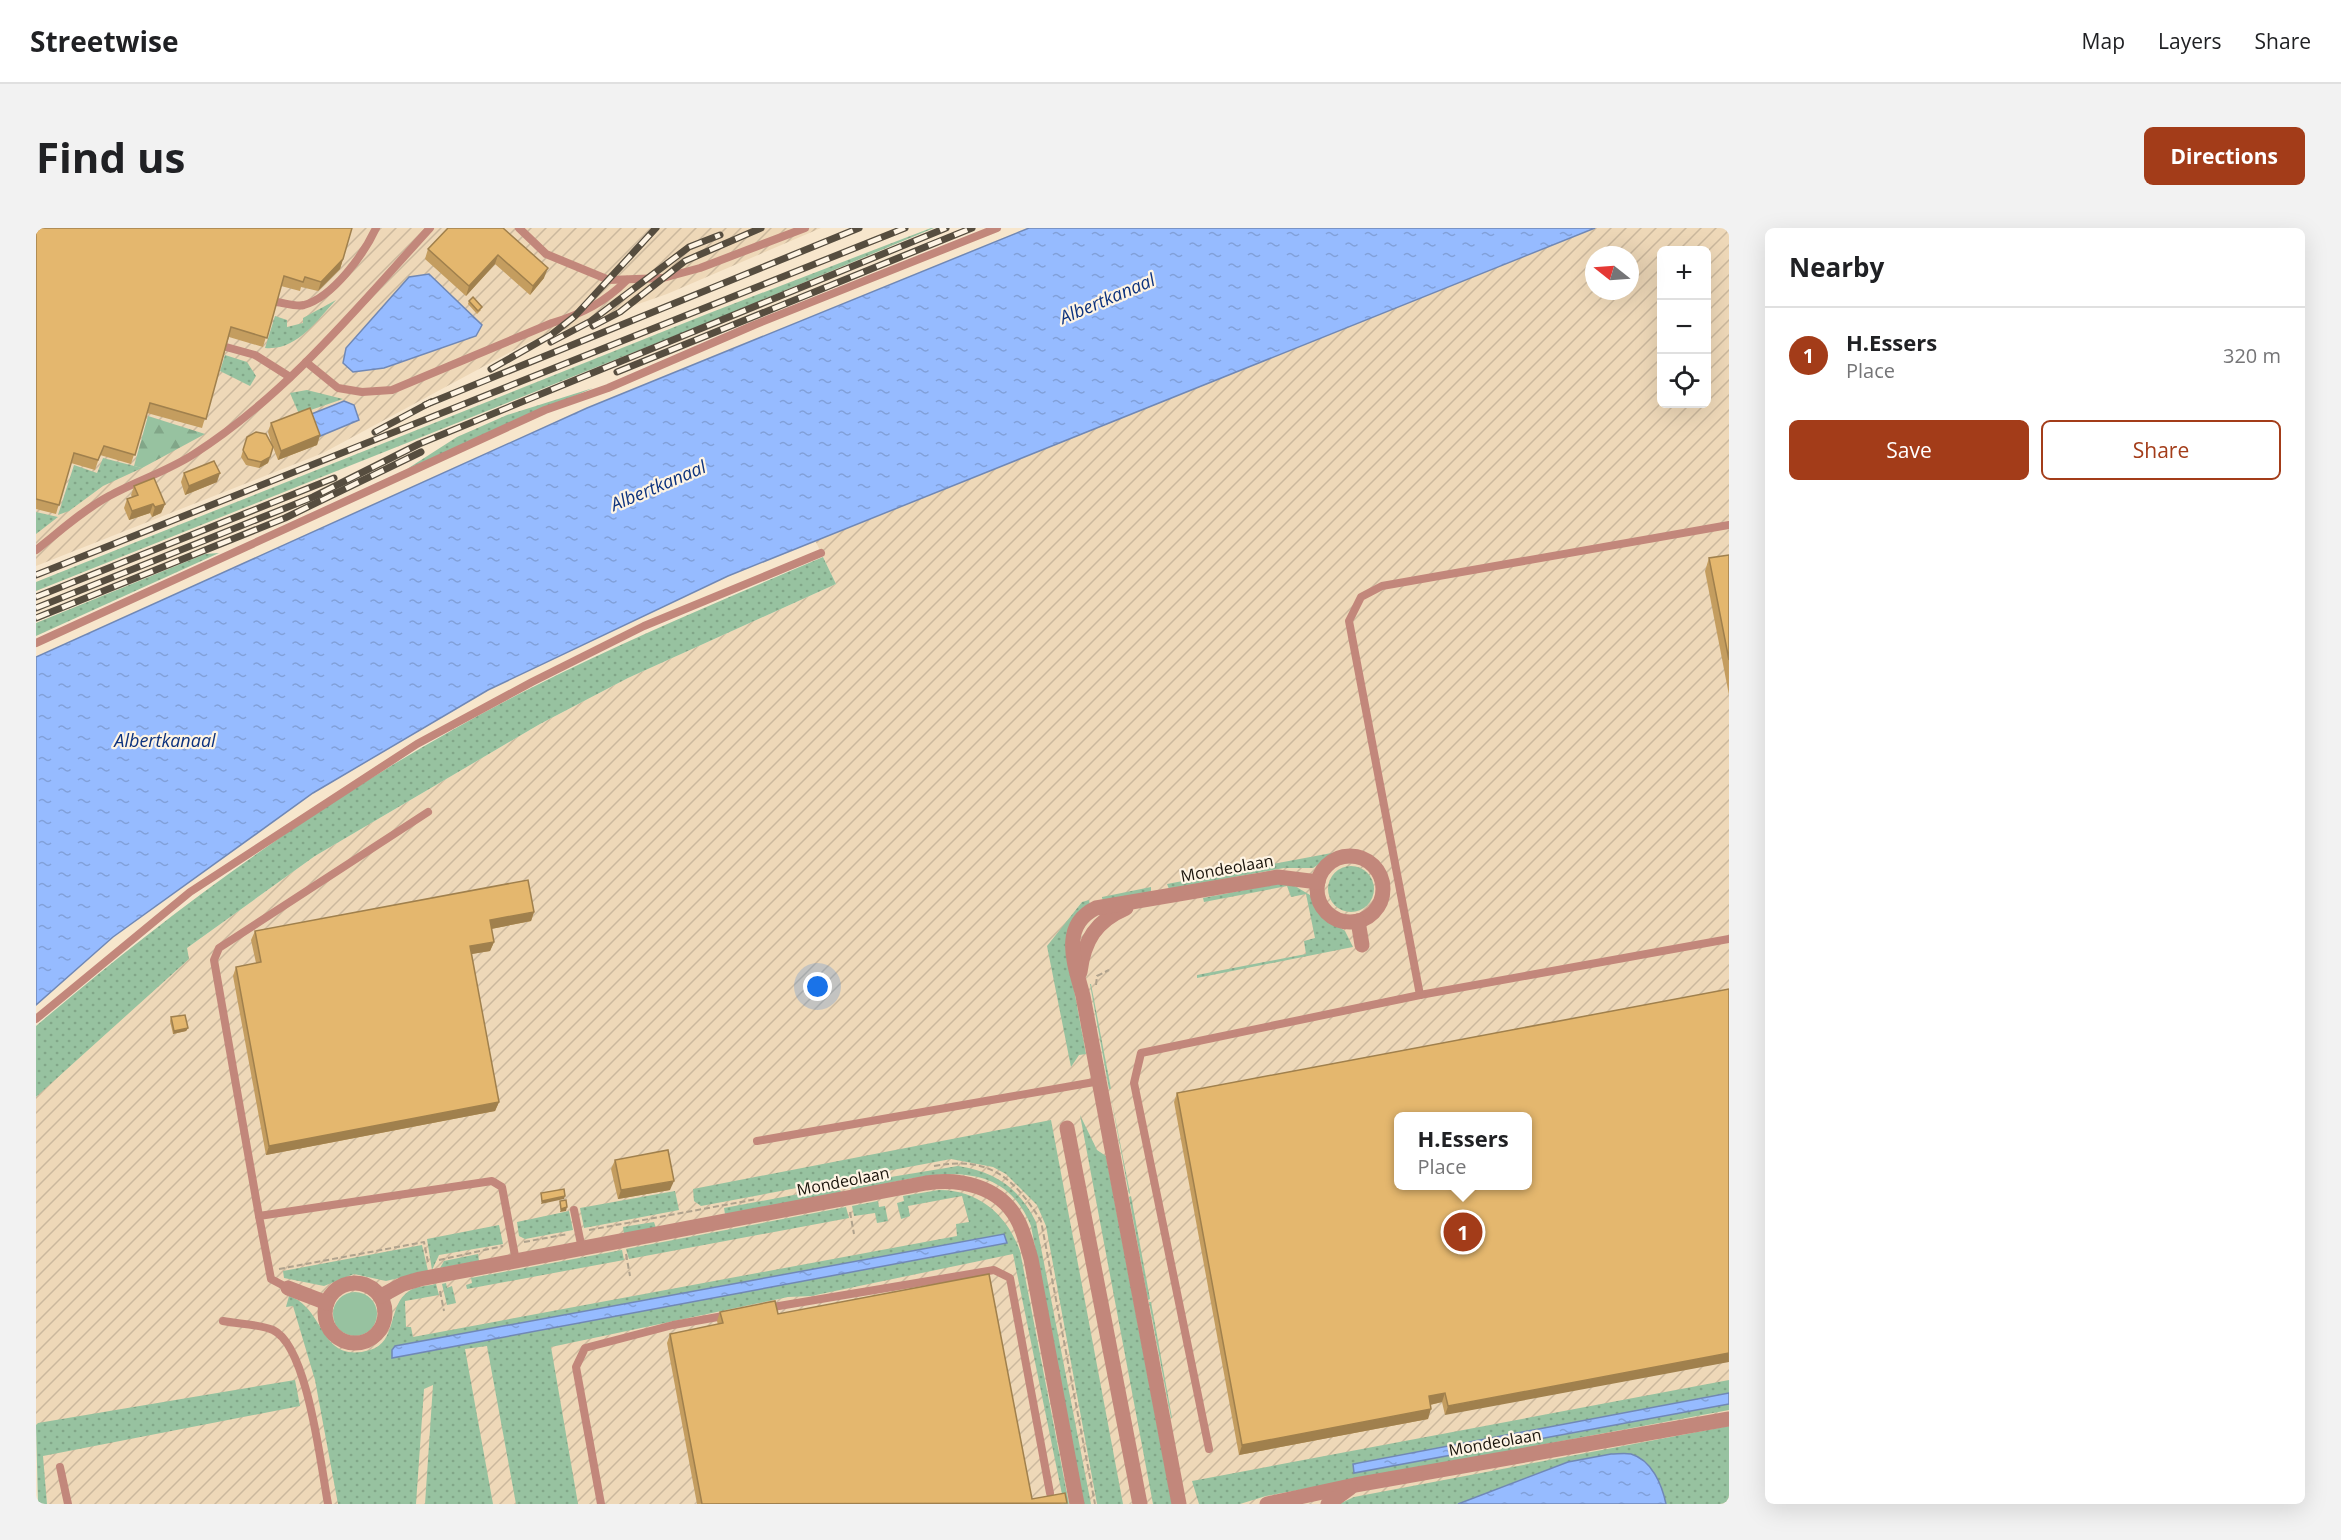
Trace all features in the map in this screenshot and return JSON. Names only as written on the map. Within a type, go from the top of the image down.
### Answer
[{"type":"street","points":[[1341,857],[1362,859],[1375,867],[1382,879],[1380,901],[1373,913],[1358,921],[1339,919],[1326,911],[1318,898],[1318,882],[1326,866],[1341,857]]},
{"type":"street","name":"Mondeolaan","points":[[1100,1081],[1079,981],[1084,946],[1094,930],[1113,914],[1143,901],[1278,877],[1318,882]]},
{"type":"street","points":[[1358,921],[1362,945]]},
{"type":"street","points":[[1100,1081],[1179,1504]]},
{"type":"street","points":[[1067,1128],[1140,1504]]},
{"type":"street","name":"Mondeolaan","points":[[381,1296],[403,1284],[435,1276],[941,1181],[965,1182],[981,1188],[1007,1205],[1017,1218],[1024,1236],[1031,1259],[1077,1504]]},
{"type":"street","points":[[352,1283],[368,1285],[381,1296],[385,1322],[375,1336],[359,1344],[342,1340],[334,1335],[326,1320],[327,1303],[337,1289],[352,1283]]},
{"type":"street","points":[[288,1287],[327,1303]]},
{"type":"street","name":"Mondeolaan","points":[[1267,1504],[1355,1485],[1729,1419]]},
{"type":"street","points":[[1328,1504],[1355,1485]]},
{"type":"lane","points":[[276,302],[302,306],[322,298],[366,249],[376,228]]},
{"type":"lane","points":[[36,550],[106,497],[194,454],[290,377],[430,228]]},
{"type":"lane","points":[[519,228],[546,254],[609,280],[663,278],[700,268],[805,228]]},
{"type":"lane","points":[[36,643],[545,410],[608,388],[754,326],[997,228]]},
{"type":"lane","points":[[306,362],[338,388],[362,392],[392,390],[552,323],[575,316],[608,299],[627,280]]},
{"type":"lane","points":[[226,347],[255,355],[290,377]]},
{"type":"lane","points":[[1420,995],[1349,621],[1361,597],[1382,586],[1689,530],[1729,525]]},
{"type":"lane","points":[[36,1019],[190,892],[417,744],[531,682],[644,626],[821,553]]},
{"type":"lane","points":[[288,1287],[271,1279],[269,1271],[214,960],[219,948],[428,812]]},
{"type":"lane","points":[[1209,1449],[1134,1083],[1141,1053],[1420,995],[1729,939]]},
{"type":"lane","points":[[757,1141],[1100,1081]]},
{"type":"lane","points":[[259,1216],[492,1181],[502,1187],[516,1261]]},
{"type":"lane","points":[[574,1210],[582,1248]]},
{"type":"lane","points":[[753,1311],[994,1270],[1010,1278],[1050,1493]]},
{"type":"lane","points":[[601,1504],[576,1367],[585,1348],[673,1325],[742,1313]]},
{"type":"lane","points":[[223,1321],[273,1330],[285,1341],[307,1386],[328,1504]]},
{"type":"lane","points":[[60,1467],[68,1504]]},
{"type":"path","points":[[927,1167],[951,1163],[991,1168],[1014,1184],[1041,1221],[1095,1504]]},
{"type":"path","points":[[435,1276],[438,1261],[442,1257],[759,1198]]},
{"type":"path","points":[[849,1206],[854,1234]]},
{"type":"path","points":[[269,1271],[424,1242],[444,1311]]},
{"type":"path","points":[[625,1249],[630,1276]]},
{"type":"shaded area","points":[[36,228],[821,228],[667,294],[529,342],[323,453],[36,566]]},
{"type":"shaded area","points":[[1595,228],[1729,228],[1729,1504],[47,1504],[36,1424],[36,1097],[187,948],[315,856],[540,724],[628,678],[836,584],[815,540]]},
{"type":"green space","points":[[934,228],[712,321],[36,591],[36,582],[707,314]]},
{"type":"green space","points":[[336,300],[314,325],[297,339],[287,345],[265,348],[275,316],[287,320],[287,327],[303,323],[303,318]]},
{"type":"green space","points":[[225,355],[247,362],[256,376],[250,386],[220,371]]},
{"type":"green space","points":[[593,388],[407,469],[457,437],[507,415]]},
{"type":"green space","points":[[307,390],[343,399],[299,414],[290,393]]},
{"type":"green space","points":[[148,416],[205,434],[142,468],[134,466]]},
{"type":"green space","points":[[103,458],[142,468],[103,486],[69,511],[58,515],[74,465],[97,473]]},
{"type":"green space","points":[[36,512],[58,517],[36,534]]},
{"type":"green space","points":[[219,553],[36,636],[36,623],[205,554]]},
{"type":"green space","points":[[823,557],[836,584],[628,678],[540,724],[315,856],[187,948],[189,959],[36,1097],[36,1026],[152,931],[274,842],[400,760],[531,688],[639,637]]},
{"type":"green space","points":[[1337,852],[1313,868],[1284,868],[1169,889],[1167,884]]},
{"type":"green space","points":[[1351,866],[1367,873],[1374,889],[1367,905],[1351,912],[1335,905],[1328,889],[1335,873]]},
{"type":"green space","points":[[1281,883],[1293,885],[1310,895],[1321,914],[1345,931],[1353,947],[1197,978],[1197,975],[1306,954],[1304,941],[1315,938],[1306,894],[1291,897],[1287,886],[1204,902],[1203,898]]},
{"type":"green space","points":[[1151,887],[1151,892],[1103,902],[1102,897]]},
{"type":"green space","points":[[1089,900],[1090,905],[1068,957],[1086,1054],[1079,1055],[1071,1067],[1047,946],[1082,902]]},
{"type":"green space","points":[[1091,984],[1111,1089],[1109,1089]]},
{"type":"green space","points":[[1110,1092],[1130,1193],[1129,1194]]},
{"type":"green space","points":[[1080,1115],[1097,1150],[1106,1156],[1172,1504],[1153,1504]]},
{"type":"green space","points":[[1051,1120],[1123,1504],[1097,1504],[1046,1226],[1037,1205],[1006,1174],[993,1167],[951,1159],[701,1206],[694,1201],[693,1189]]},
{"type":"green space","points":[[958,1166],[984,1172],[1005,1184],[1022,1200],[1036,1222],[1091,1504],[1084,1504],[1031,1226],[1017,1201],[998,1185],[977,1177],[953,1174],[927,1176],[850,1191],[854,1183]]},
{"type":"green space","points":[[836,1187],[843,1193],[725,1214],[724,1208]]},
{"type":"green space","points":[[939,1190],[967,1194],[990,1207],[1007,1226],[1020,1251],[1069,1504],[1064,1504],[1013,1254],[811,1296],[788,1297],[551,1347],[578,1504],[516,1504],[487,1346],[465,1349],[493,1504],[425,1504],[433,1385],[424,1389],[416,1504],[338,1504],[315,1380],[293,1306],[286,1307],[289,1296],[301,1302],[332,1343],[341,1350],[353,1352],[370,1350],[379,1346],[385,1339],[402,1297],[409,1291],[422,1286],[436,1284],[439,1295],[405,1301],[406,1327],[411,1327],[413,1337],[957,1236],[956,1224],[969,1222],[962,1196],[908,1206],[910,1216],[901,1219],[897,1203],[904,1201],[903,1196]]},
{"type":"green space","points":[[675,1191],[679,1210],[584,1228],[580,1208]]},
{"type":"green space","points":[[1131,1196],[1150,1299],[1148,1300],[1129,1197]]},
{"type":"green space","points":[[878,1201],[879,1207],[885,1206],[888,1221],[877,1223],[875,1213],[854,1216],[852,1206]]},
{"type":"green space","points":[[846,1207],[849,1218],[629,1259],[626,1249]]},
{"type":"green space","points":[[569,1211],[573,1230],[525,1239],[519,1236],[517,1222]]},
{"type":"green space","points":[[654,1222],[656,1228],[624,1234],[623,1227]]},
{"type":"green space","points":[[499,1225],[503,1244],[439,1255],[432,1270],[427,1239]]},
{"type":"green space","points":[[422,1245],[428,1271],[386,1281],[354,1274],[324,1286],[284,1278],[283,1271]]},
{"type":"green space","points":[[622,1250],[624,1260],[467,1289],[466,1285],[472,1283],[471,1278]]},
{"type":"green space","points":[[478,1254],[479,1261],[440,1268],[444,1261]]},
{"type":"green space","points":[[446,1283],[447,1288],[452,1286],[456,1303],[447,1305],[442,1284]]},
{"type":"green space","points":[[355,1292],[371,1298],[377,1314],[371,1330],[355,1336],[339,1330],[333,1314],[339,1298]]},
{"type":"green space","points":[[1149,1302],[1151,1302],[1172,1418],[1171,1418]]},
{"type":"green space","points":[[295,1380],[300,1406],[43,1456],[47,1504],[38,1504],[36,1425],[38,1423]]},
{"type":"green space","points":[[1729,1380],[1729,1410],[1266,1496],[1240,1504],[1199,1504],[1192,1481]]},
{"type":"green space","points":[[1729,1426],[1729,1504],[1339,1504],[1354,1497]]},
{"type":"water","name":"Albertkanaal","points":[[1029,228],[1595,228],[728,576],[488,690],[313,793],[113,937],[36,1005],[36,657],[587,408]]},
{"type":"water","points":[[429,274],[482,325],[476,336],[384,368],[353,372],[343,363],[346,348],[409,277]]},
{"type":"water","points":[[344,401],[354,405],[359,420],[318,437],[309,415]]},
{"type":"water","points":[[1004,1234],[1007,1243],[392,1358],[392,1350],[395,1346]]},
{"type":"water","points":[[1729,1393],[1729,1404],[1354,1473],[1353,1464]]},
{"type":"water","points":[[1611,1454],[1631,1454],[1645,1462],[1659,1481],[1666,1504],[1458,1504],[1568,1462]]},
{"type":"building","points":[[36,228],[352,228],[343,259],[321,282],[305,277],[303,282],[284,276],[267,338],[231,327],[206,419],[150,403],[135,455],[104,446],[98,460],[74,453],[59,505],[36,499]]},
{"type":"building","points":[[448,228],[503,228],[548,268],[533,286],[498,255],[469,286],[428,249]]},
{"type":"building","points":[[473,297],[482,307],[478,311],[469,301]]},
{"type":"building","points":[[310,408],[320,435],[281,451],[271,423]]},
{"type":"building","points":[[256,432],[266,434],[273,447],[270,457],[261,462],[248,459],[243,450],[247,437]]},
{"type":"building","points":[[214,461],[220,473],[189,486],[184,473]]},
{"type":"building","points":[[154,478],[165,504],[155,507],[153,504],[132,511],[127,499],[138,495],[134,486]]},
{"type":"building","points":[[1729,555],[1729,660],[1709,558]]},
{"type":"building","points":[[528,880],[534,912],[490,920],[494,942],[470,946],[499,1102],[269,1146],[236,967],[261,962],[255,931]]},
{"type":"building","points":[[1729,989],[1729,1353],[1448,1406],[1445,1393],[1429,1396],[1431,1409],[1242,1445],[1177,1093]]},
{"type":"building","points":[[185,1015],[188,1028],[174,1031],[171,1017]]},
{"type":"building","points":[[668,1150],[674,1181],[621,1190],[615,1160]]},
{"type":"building","points":[[564,1189],[565,1196],[542,1201],[541,1193]]},
{"type":"building","points":[[566,1200],[567,1207],[561,1209],[560,1201]]},
{"type":"building","points":[[989,1274],[1032,1499],[1065,1493],[1067,1503],[702,1504],[670,1334],[723,1323],[720,1312],[775,1301],[778,1314]]},
{"type":"railway","points":[[491,369],[551,335],[575,316],[656,228]]},
{"type":"railway","points":[[593,326],[620,312],[685,261],[761,228]]},
{"type":"railway","points":[[425,405],[859,228]]},
{"type":"railway","points":[[36,575],[905,228]]},
{"type":"railway","points":[[36,608],[313,497],[419,444],[946,228]]},
{"type":"railway","points":[[617,372],[972,228]]},
{"type":"railway","points":[[551,342],[591,321],[689,247],[720,235]]},
{"type":"railway","points":[[375,432],[431,402]]},
{"type":"railway","points":[[36,618],[285,518],[421,452]]},
{"type":"railway","points":[[36,597],[334,478]]},
{"type":"place","name":"H.Essers","points":[[1463,1232]]}]
